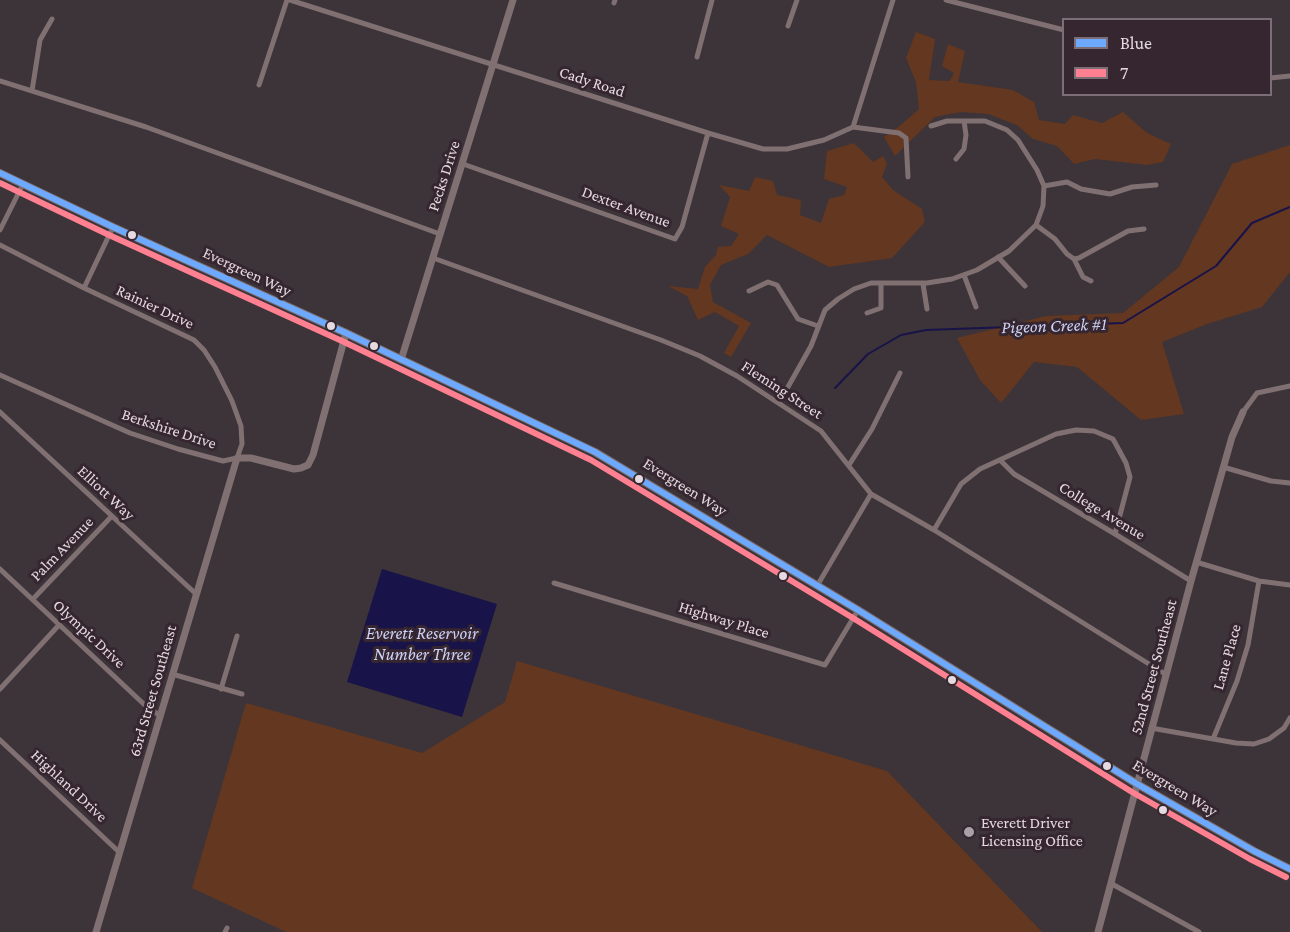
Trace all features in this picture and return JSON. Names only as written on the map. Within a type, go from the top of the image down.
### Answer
[{"type":"main road","name":"Evergreen Way","points":[[0,173],[346,333],[595,452],[858,610],[1137,784],[1290,869]]},
{"type":"street","name":"Cady Road","points":[[288,0],[763,149],[787,149],[824,140],[853,127]]},
{"type":"street","points":[[259,85],[288,0]]},
{"type":"street","name":"Pecks Drive","points":[[401,360],[513,0]]},
{"type":"street","points":[[697,57],[712,0]]},
{"type":"street","points":[[788,26],[797,0]]},
{"type":"street","points":[[893,0],[853,127],[899,133],[906,138],[908,177]]},
{"type":"street","points":[[946,0],[1062,29]]},
{"type":"street","points":[[32,91],[40,40],[52,19]]},
{"type":"street","points":[[1272,78],[1290,76]]},
{"type":"street","points":[[0,81],[146,127],[440,234]]},
{"type":"street","points":[[779,403],[811,346],[825,310],[838,299],[854,289],[871,283],[923,284],[964,275],[1009,250],[1036,225],[1043,206],[1044,186],[1028,155],[1013,135],[985,121],[947,121],[931,126]]},
{"type":"street","points":[[956,159],[964,148],[966,135],[964,121]]},
{"type":"street","name":"Dexter Avenue","points":[[463,164],[675,239],[682,227],[708,133]]},
{"type":"street","points":[[1044,186],[1067,182],[1081,189],[1110,194],[1132,187],[1156,185]]},
{"type":"street","points":[[0,230],[23,184]]},
{"type":"street","points":[[1036,225],[1048,232],[1074,259],[1083,277],[1091,281]]},
{"type":"street","points":[[84,288],[114,227]]},
{"type":"street","points":[[1074,259],[1128,231],[1144,229]]},
{"type":"street","name":"Rainier Drive","points":[[0,245],[194,340],[204,350],[232,401],[241,426],[242,444],[237,458]]},
{"type":"street","points":[[998,257],[1025,286]]},
{"type":"street","name":"Fleming Street","points":[[433,258],[662,340],[700,356],[779,403],[821,432],[871,494],[934,530],[1165,674]]},
{"type":"street","points":[[964,275],[976,307]]},
{"type":"street","points":[[749,291],[768,282],[777,285],[798,319],[818,326]]},
{"type":"street","points":[[867,314],[881,308],[880,284]]},
{"type":"street","points":[[923,284],[927,309]]},
{"type":"street","name":"Berkshire Drive","points":[[0,375],[130,433],[223,461],[251,458],[294,469],[308,465],[313,455],[346,333]]},
{"type":"street","points":[[849,465],[872,429],[900,373]]},
{"type":"street","points":[[1243,412],[1257,393],[1290,386]]},
{"type":"street","name":"Elliott Way","points":[[0,412],[196,594]]},
{"type":"street","name":"52nd Street Southeast","points":[[1098,932],[1165,674],[1223,467],[1243,412]]},
{"type":"street","points":[[934,530],[961,484],[980,469],[1056,434],[1076,430],[1094,431],[1113,439],[1120,449],[1130,477],[1115,534]]},
{"type":"street","name":"63rd Street Southeast","points":[[96,932],[237,458]]},
{"type":"street","name":"College Avenue","points":[[1001,461],[1014,474],[1191,581]]},
{"type":"street","points":[[1223,467],[1271,481],[1290,483]]},
{"type":"street","points":[[817,586],[871,494]]},
{"type":"street","name":"Palm Avenue","points":[[33,600],[111,517]]},
{"type":"street","points":[[1197,562],[1259,580],[1290,585]]},
{"type":"street","name":"Olympic Drive","points":[[0,569],[148,708],[161,716]]},
{"type":"street","name":"Lane Place","points":[[1213,739],[1237,681],[1245,654],[1259,580]]},
{"type":"street","name":"Highway Place","points":[[554,584],[825,665],[858,610]]},
{"type":"street","points":[[0,689],[59,625]]},
{"type":"street","points":[[221,688],[237,636]]},
{"type":"street","points":[[172,674],[242,694]]},
{"type":"street","points":[[1151,728],[1254,744],[1269,739],[1284,728],[1290,718]]},
{"type":"street","name":"Highland Drive","points":[[0,740],[119,852]]},
{"type":"street","points":[[1112,884],[1199,932]]},
{"type":"shaded area","points":[[916,32],[935,39],[929,80],[950,81],[954,73],[942,66],[948,44],[965,51],[958,82],[1013,90],[1034,102],[1039,120],[1065,124],[1073,115],[1102,123],[1123,112],[1147,133],[1171,144],[1163,162],[1147,165],[1095,159],[1074,164],[1057,146],[1033,139],[1017,125],[988,114],[961,112],[935,117],[895,156],[884,137],[919,109],[916,82],[906,58]]},
{"type":"shaded area","points":[[854,143],[873,162],[883,156],[887,164],[882,177],[893,190],[922,209],[925,222],[892,258],[829,267],[767,235],[748,254],[721,265],[710,285],[713,302],[751,323],[731,357],[724,353],[739,326],[715,312],[698,320],[687,296],[668,286],[698,289],[705,267],[716,255],[718,247],[731,246],[739,234],[721,226],[730,197],[719,185],[749,191],[755,177],[773,181],[777,195],[801,200],[800,215],[821,223],[829,199],[844,195],[847,187],[824,179],[827,151]]},
{"type":"shaded area","points":[[1290,145],[1290,272],[1262,307],[1207,324],[1162,342],[1184,414],[1141,420],[1077,367],[1034,362],[1001,403],[980,380],[957,338],[1046,316],[1123,313],[1179,267],[1232,164]]},
{"type":"shaded area","points":[[517,661],[887,771],[1042,932],[286,932],[192,888],[246,703],[422,753],[505,702]]},
{"type":"water","name":"Everett Reservoir Number Three","points":[[382,569],[497,604],[462,717],[347,682]]},
{"type":"waterway","name":"Pigeon Creek #1","points":[[835,388],[868,354],[901,335],[926,330],[1123,323],[1216,266],[1252,223],[1290,207]]},
{"type":"transit line","name":"Blue","points":[[0,173],[346,333],[595,452],[858,610],[1137,784],[1290,869]]},
{"type":"transit line","name":"7","points":[[0,183],[342,341],[591,460],[853,618],[1132,792],[1286,877]]},
{"type":"place","name":"Everett Driver Licensing Office","points":[[969,832]]}]
